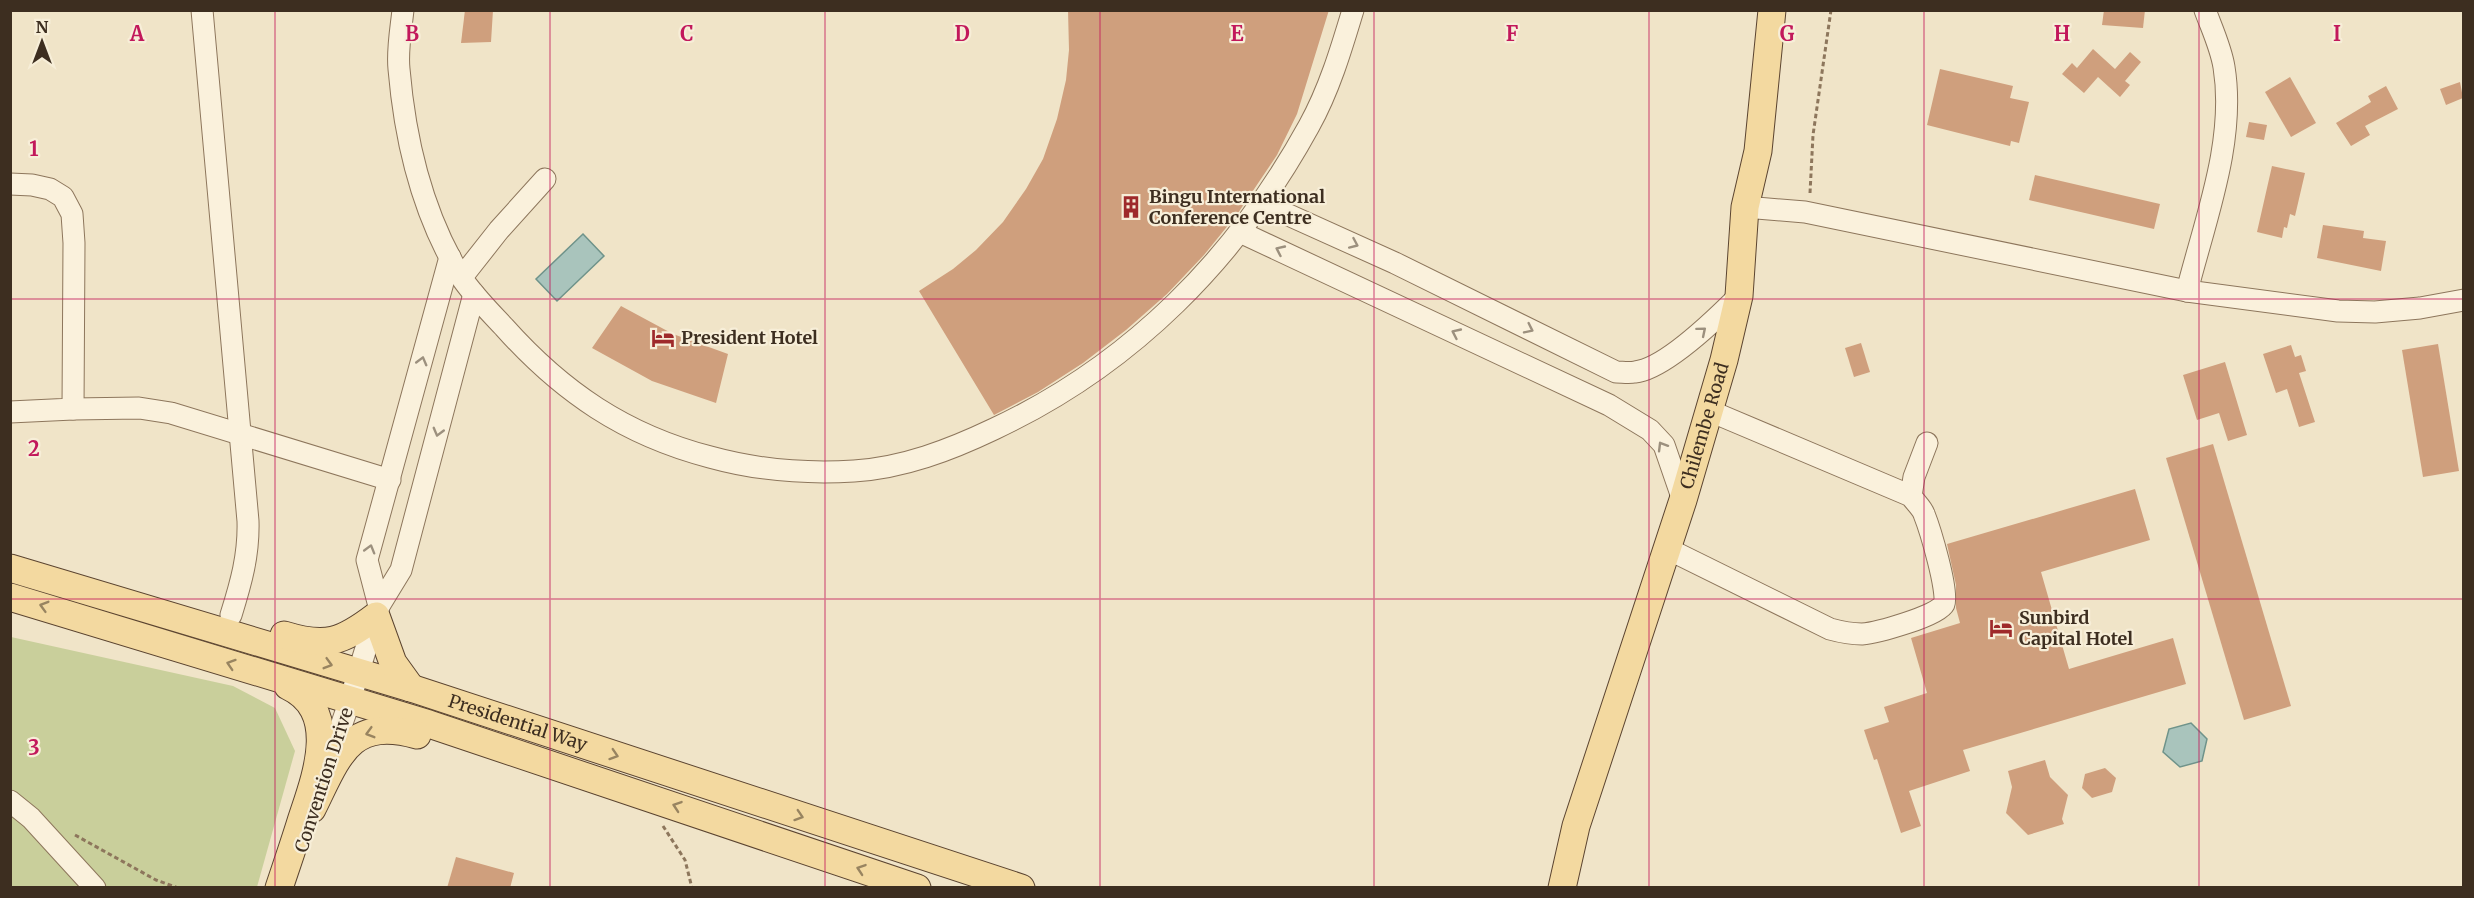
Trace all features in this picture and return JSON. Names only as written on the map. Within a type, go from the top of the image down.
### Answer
[{"type":"main road","name":"Chilembe Road","points":[[1576,826],[1683,500],[1710,411],[1739,296],[1745,207],[1758,151],[1772,10]]},
{"type":"main road","name":"Presidential Way","points":[[10,568],[411,688],[1022,888]]},
{"type":"main road","points":[[74,586],[170,599],[231,615],[287,636],[314,642],[335,641],[353,633],[378,611],[393,663],[411,688]]},
{"type":"main road","name":"Presidential Way","points":[[10,597],[429,724],[917,888]]},
{"type":"main road","points":[[268,676],[294,688],[306,698],[319,725],[321,747],[314,784],[279,888]]},
{"type":"main road","points":[[312,809],[334,766],[350,744],[360,735],[386,729],[435,740],[539,775],[630,790]]},
{"type":"main road","points":[[1544,888],[1576,826]]},
{"type":"main road","points":[[1562,888],[1576,826]]},
{"type":"street","points":[[202,10],[249,547],[242,581],[231,615]]},
{"type":"street","points":[[403,10],[399,66],[408,130],[426,203],[450,257],[468,286],[525,351],[548,373],[594,408],[642,434],[697,454],[748,467],[777,471],[856,471],[914,460],[944,451],[1023,417],[1141,337],[1197,282],[1262,203],[1310,125],[1322,100],[1353,10]]},
{"type":"street","points":[[2187,291],[2224,148],[2227,113],[2224,66],[2205,10]]},
{"type":"street","points":[[468,286],[499,230],[545,179]]},
{"type":"street","points":[[10,184],[50,189],[63,197],[72,214],[74,243],[73,409]]},
{"type":"street","points":[[1262,203],[1395,263],[1616,372],[1636,372],[1656,363],[1701,333],[1739,296]]},
{"type":"street","points":[[1745,207],[1805,212],[2187,291],[2338,311],[2375,312],[2420,308],[2463,300]]},
{"type":"street","points":[[1240,232],[1609,405],[1640,423],[1664,445],[1683,500]]},
{"type":"street","points":[[378,611],[367,560],[450,257]]},
{"type":"street","name":"Convention Drive","points":[[289,888],[312,809],[378,611],[401,570],[468,286]]},
{"type":"street","points":[[10,412],[139,408],[160,411],[198,420],[390,480]]},
{"type":"street","points":[[1666,548],[1830,629],[1847,634],[1865,633],[1937,612],[1943,606],[1945,588],[1924,512],[1911,496],[1710,411]]},
{"type":"street","points":[[1911,496],[1914,477],[1927,443]]},
{"type":"street","points":[[10,801],[31,818],[94,888]]},
{"type":"path","points":[[1805,212],[1811,192],[1813,135],[1831,10]]},
{"type":"path","points":[[664,802],[659,820],[685,860],[692,888]]},
{"type":"path","points":[[68,832],[156,880],[178,888]]},
{"type":"green space","points":[[11,637],[233,686],[275,708],[295,751],[257,887],[11,888]]},
{"type":"water","points":[[583,234],[604,256],[557,301],[536,279]]},
{"type":"water","points":[[2191,723],[2207,739],[2202,761],[2180,767],[2163,752],[2169,729]]},
{"type":"building","points":[[465,10],[493,10],[491,42],[461,43]]},
{"type":"building","name":"Bingu International Conference Centre","points":[[1068,10],[1329,10],[1297,114],[1277,155],[1238,213],[1204,255],[1167,294],[1083,363],[1038,392],[994,415],[919,291],[953,269],[976,250],[1003,222],[1043,159],[1057,119],[1066,80],[1069,50]]},
{"type":"building","points":[[2104,10],[2145,10],[2143,28],[2102,25]]},
{"type":"building","points":[[2093,49],[2115,69],[2130,52],[2141,62],[2125,81],[2130,85],[2120,97],[2098,77],[2084,93],[2062,74],[2072,63],[2077,68]]},
{"type":"building","points":[[1940,69],[2013,86],[2010,98],[2029,102],[2019,143],[2011,141],[2010,146],[1927,125]]},
{"type":"building","points":[[2290,77],[2316,123],[2291,137],[2265,92]]},
{"type":"building","points":[[2460,82],[2463,98],[2446,105],[2440,89]]},
{"type":"building","points":[[2386,86],[2398,109],[2365,126],[2370,135],[2351,146],[2336,123],[2371,102],[2368,96]]},
{"type":"building","points":[[2249,122],[2267,125],[2264,140],[2246,137]]},
{"type":"building","points":[[2272,166],[2305,173],[2295,216],[2290,214],[2282,238],[2257,232]]},
{"type":"building","points":[[2035,175],[2160,204],[2154,229],[2029,200]]},
{"type":"building","points":[[2323,225],[2364,231],[2363,238],[2386,241],[2381,271],[2317,258]]},
{"type":"building","points":[[621,306],[673,334],[728,354],[716,403],[652,381],[592,348]]},
{"type":"building","points":[[1861,343],[1870,372],[1854,377],[1845,348]]},
{"type":"building","points":[[2438,344],[2459,471],[2423,477],[2402,350]]},
{"type":"building","points":[[2291,345],[2295,357],[2301,355],[2306,371],[2299,373],[2315,422],[2299,427],[2287,389],[2276,393],[2263,354]]},
{"type":"building","points":[[2225,362],[2247,435],[2228,441],[2219,413],[2197,420],[2183,375]]},
{"type":"building","points":[[2213,444],[2291,706],[2244,720],[2166,458]]},
{"type":"building","name":"Sunbird Capital Hotel","points":[[2135,489],[2150,540],[2041,572],[2069,669],[2173,638],[2186,684],[1963,750],[1970,771],[1909,791],[1921,826],[1901,833],[1877,759],[1874,760],[1864,730],[1889,722],[1884,707],[1927,693],[1911,638],[1960,623],[1956,608],[1956,585],[1947,544]]},
{"type":"building","points":[[2045,760],[2050,777],[2068,795],[2062,819],[2064,824],[2028,835],[2006,813],[2012,787],[2008,771]]},
{"type":"building","points":[[2105,768],[2116,778],[2112,792],[2092,798],[2082,788],[2085,774]]},
{"type":"building","points":[[456,857],[514,873],[510,888],[447,888]]},
{"type":"place","name":"Bingu International Conference Centre","points":[[1131,207]]},
{"type":"place","name":"President Hotel","points":[[663,338]]},
{"type":"place","name":"Sunbird Capital Hotel","points":[[2001,628]]}]
